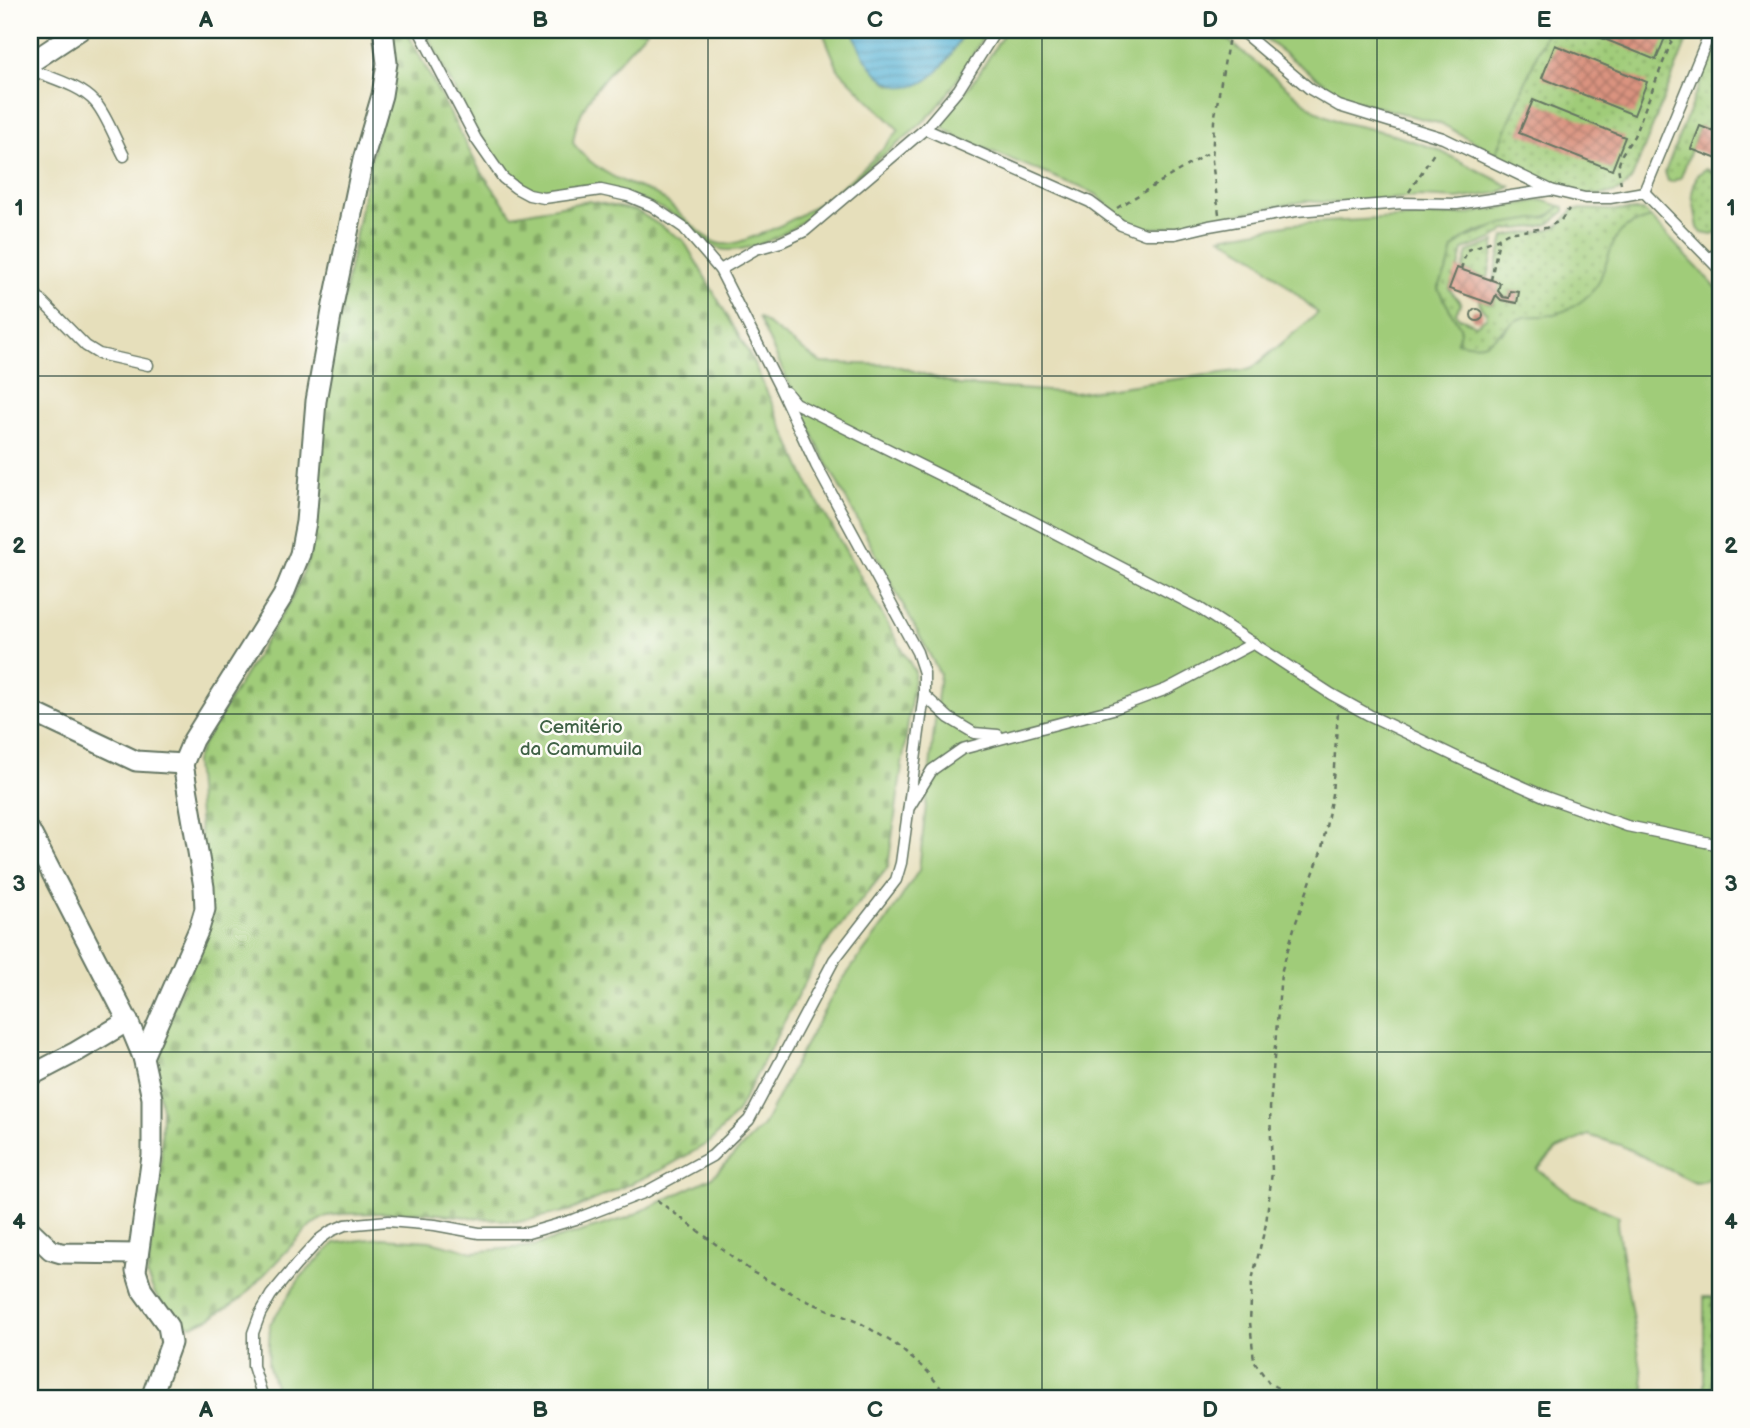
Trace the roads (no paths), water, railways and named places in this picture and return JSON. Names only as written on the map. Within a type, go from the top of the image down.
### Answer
[{"type":"street","points":[[30,63],[80,30]]},
{"type":"street","points":[[143,1057],[199,929],[205,909],[204,887],[183,764],[193,740],[283,596],[300,554],[306,522],[316,401],[328,332],[363,160],[382,95],[387,63],[383,30]]},
{"type":"street","points":[[30,711],[136,761],[183,764]]},
{"type":"street","points":[[30,831],[128,1021],[143,1057],[152,1098],[152,1156],[136,1271],[142,1290],[168,1326],[171,1343],[152,1398]]},
{"type":"street","points":[[30,1076],[128,1021]]},
{"type":"street","points":[[30,1230],[51,1250],[61,1254],[138,1254]]},
{"type":"lane","points":[[263,1398],[253,1366],[253,1333],[260,1314],[271,1295],[296,1265],[331,1231],[345,1225],[388,1222],[435,1225],[479,1233],[528,1233],[576,1219],[646,1192],[712,1156],[749,1120],[834,960],[896,880],[901,863],[924,695],[924,673],[917,652],[816,465],[720,270],[684,228],[652,206],[628,195],[601,190],[544,198],[529,195],[503,178],[476,139],[419,30]]},
{"type":"lane","points":[[720,270],[756,249],[781,242],[805,230],[925,129],[958,89],[996,30]]},
{"type":"lane","points":[[1240,30],[1310,89],[1339,106],[1443,138],[1551,190],[1586,198],[1610,198],[1644,192]]},
{"type":"lane","points":[[1644,192],[1711,30]]},
{"type":"lane","points":[[30,69],[72,86],[93,99],[124,156]]},
{"type":"lane","points":[[925,129],[1090,202],[1121,225],[1145,234],[1175,234],[1296,211],[1402,203],[1457,204],[1551,190]]},
{"type":"lane","points":[[1644,192],[1720,270]]},
{"type":"lane","points":[[1710,258],[1720,251]]},
{"type":"lane","points":[[30,289],[86,346],[99,354],[148,365]]},
{"type":"lane","points":[[778,384],[795,403],[1199,608],[1339,698],[1456,757],[1546,797],[1627,826],[1720,845]]},
{"type":"lane","points":[[908,810],[932,770],[962,749],[1114,709],[1167,689],[1254,643]]},
{"type":"lane","points":[[924,695],[949,718],[974,733],[1005,736]]},
{"type":"water","points":[[853,30],[966,30],[936,73],[916,85],[904,87],[892,84],[872,67]]},
{"type":"park label","name":"Cemitério da Camumuila","points":[[581,738]]}]
